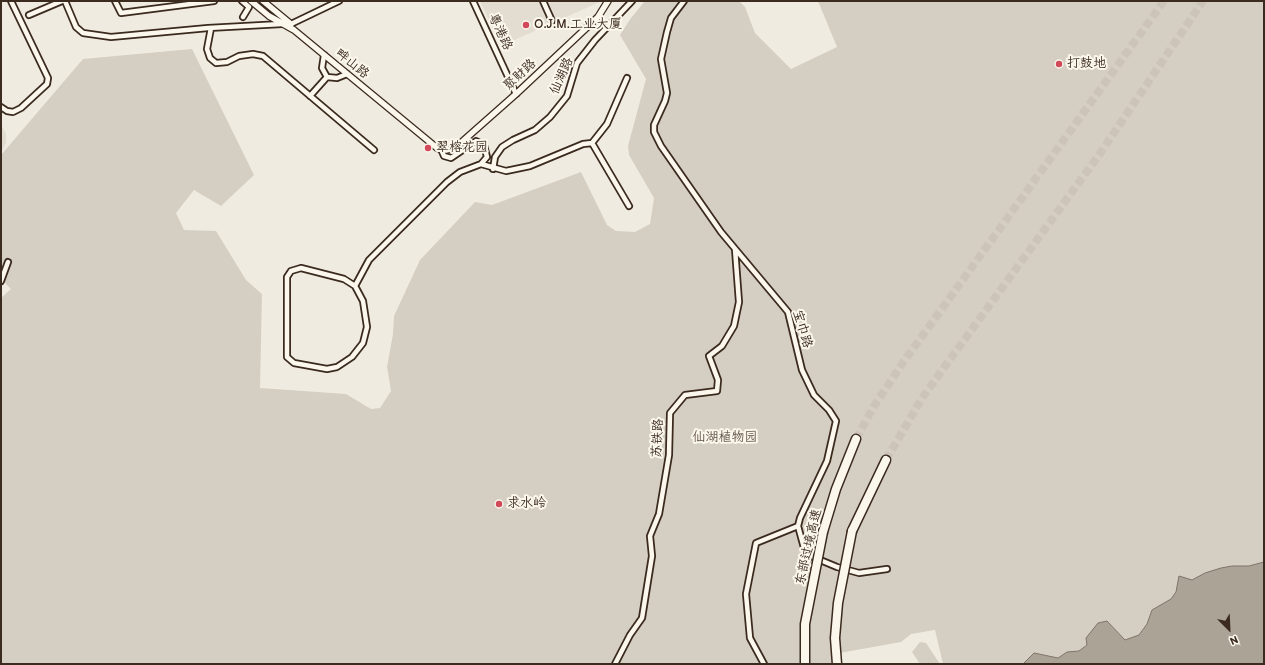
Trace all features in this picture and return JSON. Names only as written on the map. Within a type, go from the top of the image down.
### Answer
[{"type":"highway","name":"东部过境高速","points":[[805,664],[805,624],[823,532],[836,489],[856,439]]},
{"type":"highway","points":[[837,664],[835,638],[838,603],[852,531],[886,460]]},
{"type":"street","points":[[1,107],[7,111],[13,112],[21,108],[47,84],[48,78],[11,1]]},
{"type":"street","points":[[29,16],[64,1],[76,27],[83,34],[111,37],[211,28],[282,24]]},
{"type":"street","points":[[115,1],[121,13],[214,1]]},
{"type":"street","points":[[242,1],[249,7],[244,17]]},
{"type":"street","name":"畔山路","points":[[251,1],[269,16],[294,30],[439,148]]},
{"type":"street","points":[[264,1],[291,24],[339,1]]},
{"type":"street","name":"粤港路","points":[[473,1],[516,94]]},
{"type":"street","points":[[543,1],[552,21]]},
{"type":"street","name":"聚财路","points":[[439,148],[455,148],[586,29],[598,17],[608,1]]},
{"type":"street","name":"仙湖路","points":[[493,169],[495,157],[502,148],[513,140],[534,130],[550,117],[567,96],[578,63],[595,40],[632,1]]},
{"type":"street","name":"宝巾路","points":[[684,1],[671,18],[667,32],[661,59],[667,93],[654,125],[654,132],[675,167],[685,179],[721,232],[788,312],[802,370],[814,395],[829,410],[836,421],[827,461],[800,518],[798,526]]},
{"type":"street","points":[[211,28],[206,49],[210,58],[216,63],[227,62],[239,56],[253,54],[263,56],[374,150]]},
{"type":"street","points":[[324,55],[322,68],[327,76],[337,78],[347,74]]},
{"type":"street","points":[[310,96],[327,76]]},
{"type":"street","points":[[481,164],[493,169],[506,171],[530,166],[583,144],[592,143],[607,124],[627,78]]},
{"type":"street","points":[[355,286],[369,260],[447,182],[460,172],[481,164],[487,157],[488,153],[484,145],[480,142],[470,144],[451,158],[444,156],[439,148]]},
{"type":"street","points":[[592,143],[629,206]]},
{"type":"street","name":"苏铁路","points":[[615,664],[630,635],[642,618],[652,556],[650,536],[659,514],[668,455],[670,413],[685,395],[717,391],[718,380],[709,356],[722,346],[734,326],[739,302],[735,249]]},
{"type":"street","points":[[1,281],[8,262]]},
{"type":"street","points":[[305,269],[344,279],[355,286],[363,301],[367,318],[366,335],[358,350],[346,363],[332,368],[320,368],[291,362],[287,357],[286,351],[286,280],[288,274],[294,270],[305,269]]},
{"type":"street","points":[[764,664],[750,638],[746,594],[756,543],[798,526],[804,548],[813,557],[837,567],[859,573],[887,569]]},
{"type":"shaded area","points":[[480,1],[602,1],[501,46]]},
{"type":"shaded area","points":[[1,124],[6,134],[6,143],[1,153]]},
{"type":"shaded area","points":[[1264,562],[1264,664],[1023,664],[1034,653],[1058,658],[1067,652],[1079,651],[1087,645],[1086,638],[1098,623],[1107,621],[1125,640],[1139,635],[1147,624],[1152,610],[1171,599],[1176,592],[1179,576],[1192,580],[1205,573],[1221,568],[1232,566],[1249,566]]},
{"type":"green space","name":"仙湖植物园","points":[[645,1],[739,1],[745,7],[755,33],[791,69],[837,47],[818,1],[1264,1],[1264,562],[1249,566],[1232,566],[1205,573],[1176,592],[1171,599],[1163,605],[1152,610],[1147,624],[1139,635],[1125,640],[1107,621],[1087,645],[1079,651],[1067,652],[1058,658],[1034,653],[1023,664],[943,664],[935,630],[911,634],[901,642],[834,654],[837,664],[1,664],[1,298],[11,289],[1,279],[1,155],[83,59],[192,49],[254,175],[221,206],[194,190],[176,213],[184,230],[216,231],[246,280],[262,294],[260,388],[346,394],[371,409],[380,408],[391,391],[387,367],[393,334],[394,316],[420,260],[475,202],[492,205],[581,172],[607,225],[616,231],[635,232],[650,224],[654,198],[629,155],[628,146],[646,79],[620,35],[631,18]]},
{"type":"green space","points":[[920,642],[926,643],[940,664],[920,664],[912,652]]},
{"type":"tunnel","points":[[856,439],[874,406],[902,364],[1164,1]]},
{"type":"tunnel","points":[[886,460],[922,398],[1101,152],[1203,1]]},
{"type":"place","name":"O.J.M.工业大厦","points":[[526,25]]},
{"type":"place","name":"打鼓地","points":[[1059,64]]},
{"type":"place","name":"翠榕花园","points":[[428,148]]},
{"type":"place","name":"求水岭","points":[[499,504]]}]
